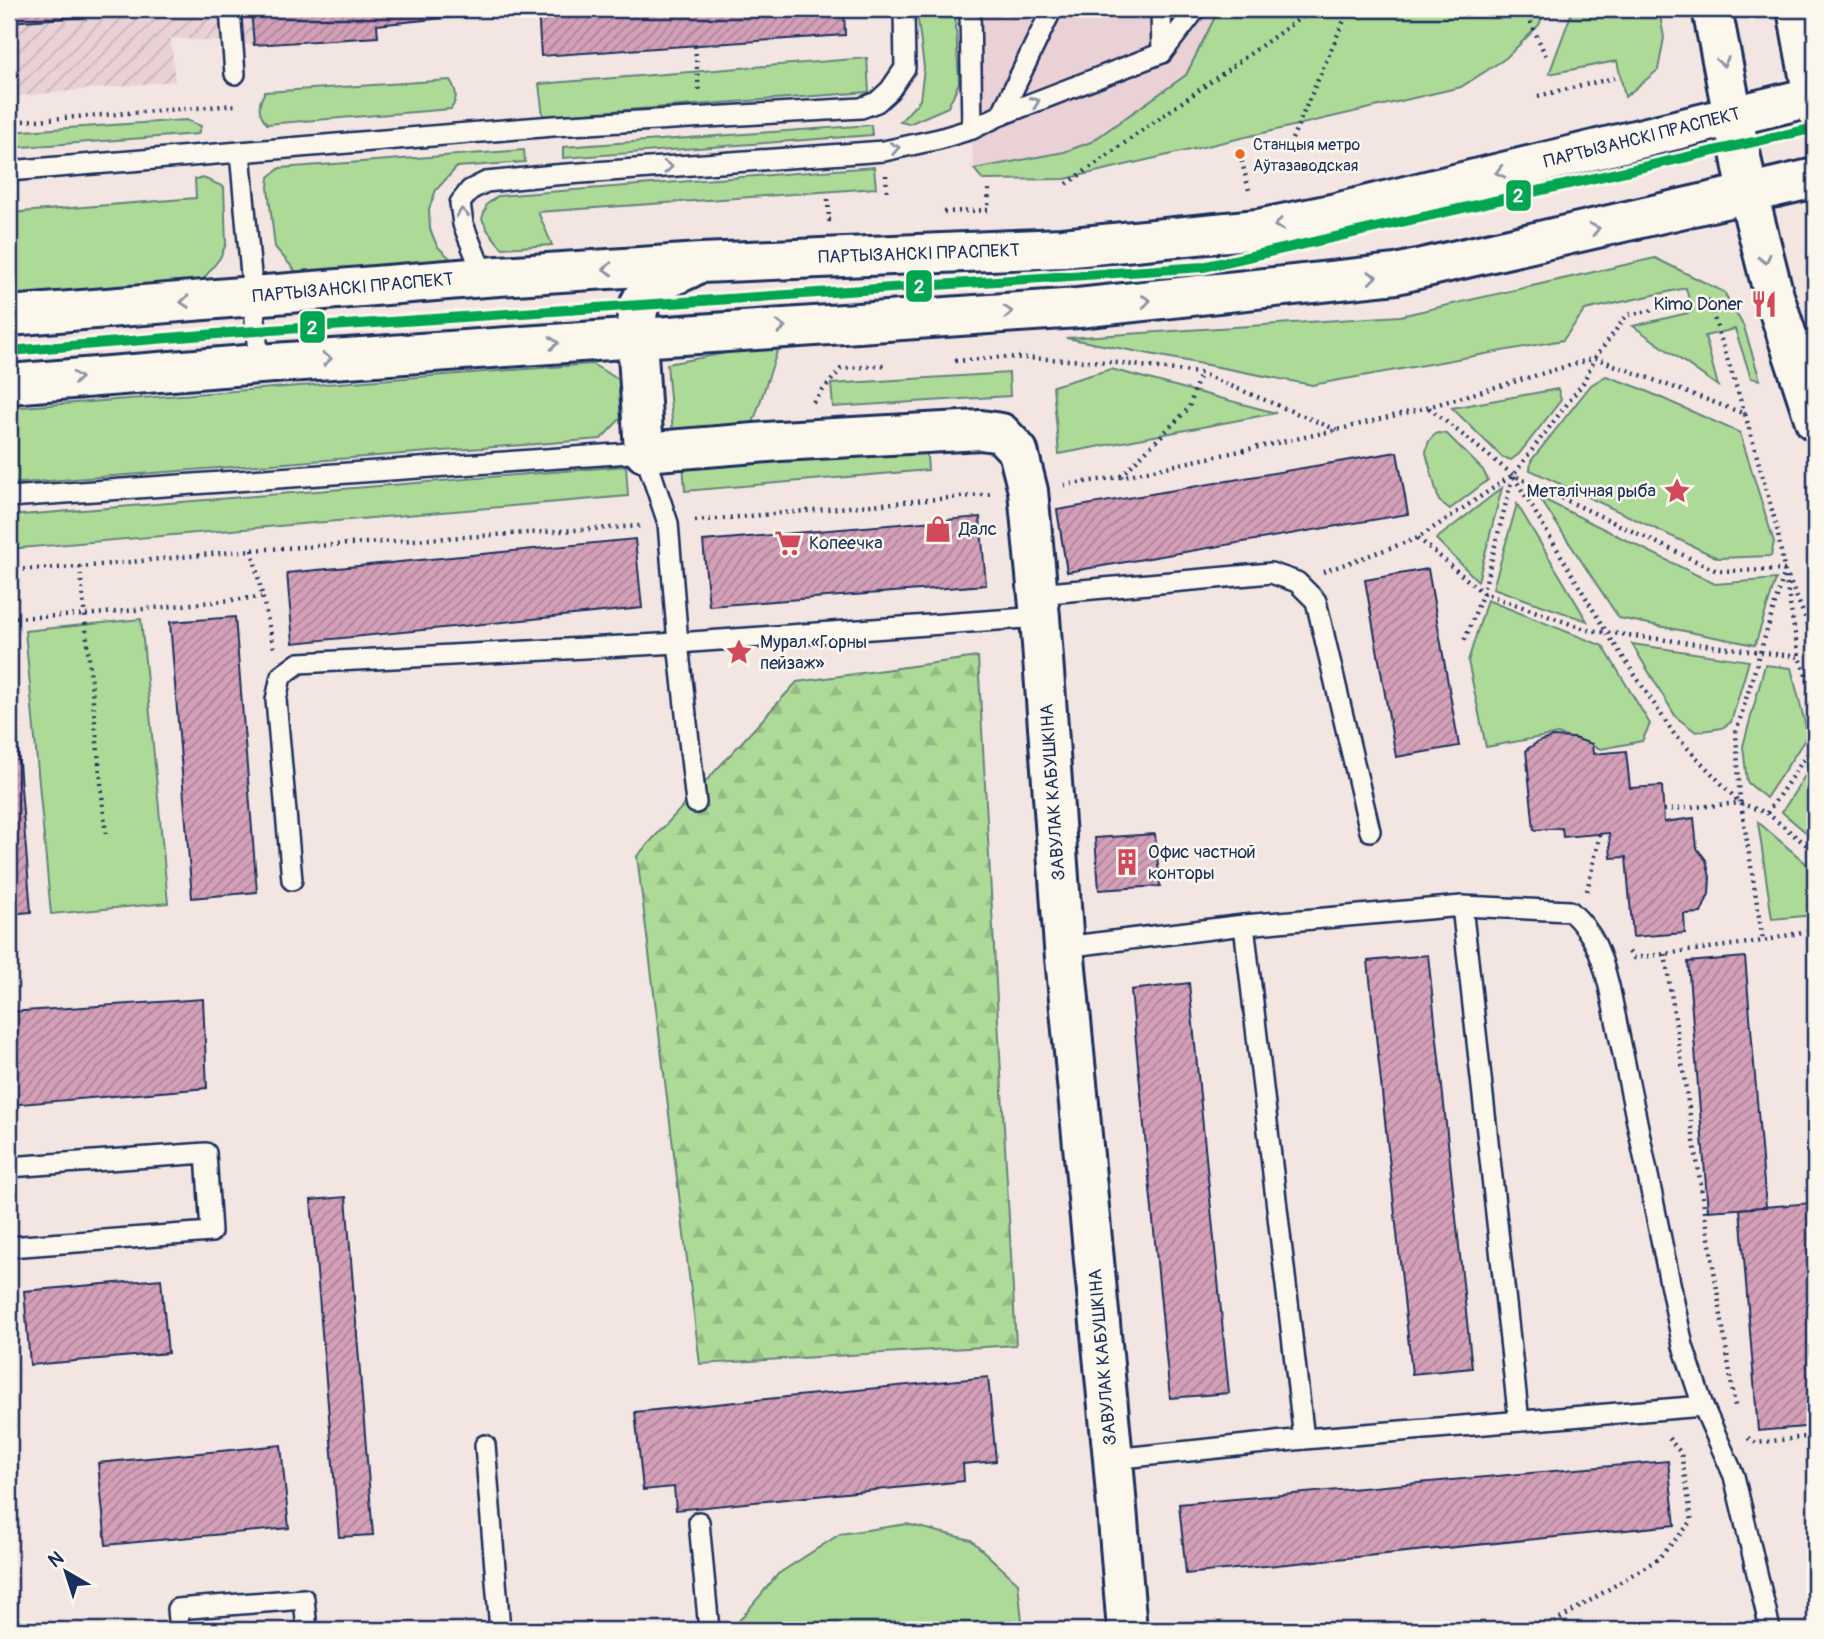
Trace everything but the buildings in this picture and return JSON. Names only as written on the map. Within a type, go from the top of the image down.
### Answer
[{"type":"main road","points":[[1712,9],[1748,193],[1774,296],[1815,421]]},
{"type":"main road","points":[[1797,9],[1815,100]]},
{"type":"main road","name":"ПАРТЫЗАНСКІ ПРАСПЕКТ","points":[[9,316],[701,263],[1062,248],[1258,229],[1336,213],[1733,115],[1815,100]]},
{"type":"main road","points":[[9,384],[259,363],[1078,308],[1396,274],[1815,178]]},
{"type":"main road","points":[[644,452],[636,317],[643,295],[660,282],[701,263]]},
{"type":"main road","name":"ЗАВУЛАК КАБУШКІНА","points":[[644,452],[780,441],[981,430],[1000,433],[1018,451],[1028,491],[1064,947],[1127,1630]]},
{"type":"lane","points":[[230,9],[235,74]]},
{"type":"lane","points":[[9,171],[484,131],[861,108],[877,102],[890,90],[905,68],[904,9]]},
{"type":"lane","points":[[970,9],[972,129]]},
{"type":"lane","points":[[1001,115],[1052,9]]},
{"type":"lane","points":[[1161,9],[1162,53]]},
{"type":"lane","points":[[484,278],[463,224],[460,203],[470,190],[486,182],[884,150],[939,139],[972,129],[1001,115],[1162,53],[1196,9]]},
{"type":"lane","points":[[240,152],[259,363]]},
{"type":"lane","points":[[9,497],[644,452],[668,523],[696,803]]},
{"type":"lane","points":[[292,880],[276,699],[281,676],[299,663],[678,643],[1038,606],[1271,573],[1297,582],[1316,601],[1370,831]]},
{"type":"lane","points":[[1064,947],[1244,925],[1462,906],[1570,911],[1585,925],[1601,956],[1612,999],[1683,1346],[1703,1406],[1734,1476],[1770,1630]]},
{"type":"lane","points":[[1462,906],[1519,1421]]},
{"type":"lane","points":[[1244,925],[1304,1439]]},
{"type":"lane","points":[[9,1167],[206,1153],[211,1232],[9,1247]]},
{"type":"lane","points":[[1113,1459],[1304,1439],[1703,1406]]},
{"type":"lane","points":[[485,1445],[499,1630]]},
{"type":"lane","points":[[699,1522],[709,1630]]},
{"type":"lane","points":[[178,1630],[177,1609],[304,1598],[307,1630]]},
{"type":"path","points":[[1068,184],[1313,9]]},
{"type":"path","points":[[1292,139],[1349,9]]},
{"type":"path","points":[[1525,9],[1548,59]]},
{"type":"path","points":[[695,46],[701,116]]},
{"type":"path","points":[[1538,96],[1614,78]]},
{"type":"path","points":[[9,122],[236,105]]},
{"type":"path","points":[[944,212],[988,210],[989,187]]},
{"type":"path","points":[[828,199],[830,220]]},
{"type":"path","points":[[1708,299],[1745,414],[1777,528],[1799,657],[1815,698]]},
{"type":"path","points":[[1297,582],[1418,538],[1513,475],[1583,383],[1595,358],[1627,315],[1686,304]]},
{"type":"path","points":[[955,361],[1003,357],[1109,362],[1200,373],[1337,430]]},
{"type":"path","points":[[9,570],[80,568],[252,550],[668,523],[1028,491],[1120,477],[1337,430],[1429,407],[1595,358],[1745,414]]},
{"type":"path","points":[[841,369],[884,365]]},
{"type":"path","points":[[1120,477],[1189,408],[1200,373]]},
{"type":"path","points":[[1429,407],[1513,475],[1717,571],[1785,570]]},
{"type":"path","points":[[1463,644],[1483,593],[1513,475]]},
{"type":"path","points":[[1513,475],[1607,633],[1674,734],[1740,803]]},
{"type":"path","points":[[1418,538],[1483,593],[1588,630],[1799,657]]},
{"type":"path","points":[[252,550],[281,676]]},
{"type":"path","points":[[80,568],[106,835]]},
{"type":"path","points":[[1785,570],[1815,640]]},
{"type":"path","points":[[1763,941],[1740,803],[1736,732],[1785,570]]},
{"type":"path","points":[[9,618],[86,615],[261,597]]},
{"type":"path","points":[[1767,813],[1815,743]]},
{"type":"path","points":[[1664,810],[1740,803],[1767,813],[1815,852]]},
{"type":"path","points":[[1584,903],[1600,834]]},
{"type":"path","points":[[1626,949],[1634,958],[1763,941],[1815,929]]},
{"type":"path","points":[[1665,954],[1737,1418],[1731,1426]]},
{"type":"path","points":[[1703,1406],[1755,1443],[1815,1436]]},
{"type":"path","points":[[1542,1630],[1658,1559],[1692,1521],[1681,1453],[1646,1411]]},
{"type":"shaded area","points":[[9,9],[501,9],[501,12],[378,25],[378,37],[254,45],[171,38],[175,81],[9,97]]},
{"type":"shaded area","points":[[960,9],[1219,9],[1186,75],[1091,142],[1064,152],[974,169]]},
{"type":"green space","points":[[887,9],[955,9],[959,83],[948,107],[909,124],[900,122],[920,100],[924,68],[917,12],[887,13]]},
{"type":"green space","points":[[1219,9],[1546,9],[1539,25],[1506,58],[1461,87],[1065,179],[983,180],[974,169],[1064,152],[1091,142],[1186,75]]},
{"type":"green space","points":[[1573,9],[1659,9],[1664,38],[1658,70],[1625,97],[1617,61],[1549,74]]},
{"type":"green space","points":[[867,58],[869,92],[543,116],[539,84]]},
{"type":"green space","points":[[450,80],[456,94],[451,109],[267,124],[260,109],[265,92]]},
{"type":"green space","points":[[186,120],[201,126],[198,134],[9,148],[9,132]]},
{"type":"green space","points":[[871,125],[872,135],[563,158],[563,147]]},
{"type":"green space","points":[[524,150],[525,162],[457,167],[436,190],[429,209],[430,229],[437,246],[455,263],[297,273],[275,247],[268,188],[269,177],[280,168]]},
{"type":"green space","points":[[874,167],[876,188],[538,212],[552,245],[502,248],[482,219],[487,204],[498,196]]},
{"type":"green space","points":[[203,178],[224,187],[226,244],[220,258],[201,282],[9,296],[9,213],[196,198],[195,179]]},
{"type":"green space","points":[[1655,258],[1724,292],[1744,327],[1760,380],[1751,378],[1735,329],[1705,336],[1718,386],[1633,326],[1692,312],[1686,288],[1585,310],[1563,340],[1312,385],[1066,338],[1400,316]]},
{"type":"green space","points":[[780,343],[752,426],[673,433],[667,364]]},
{"type":"green space","points":[[592,364],[621,381],[624,415],[601,439],[9,484],[9,408]]},
{"type":"green space","points":[[1111,369],[1276,413],[1059,454],[1053,386]]},
{"type":"green space","points":[[1009,373],[1010,396],[833,407],[831,384]]},
{"type":"green space","points":[[1606,376],[1740,433],[1774,542],[1771,556],[1718,558],[1530,470],[1531,461],[1591,385]]},
{"type":"green space","points":[[1558,389],[1561,400],[1519,454],[1511,460],[1502,457],[1452,408]]},
{"type":"green space","points":[[1437,433],[1447,434],[1483,470],[1488,480],[1450,509],[1439,501],[1426,453],[1429,441]]},
{"type":"green space","points":[[926,442],[928,470],[685,491],[683,463]]},
{"type":"green space","points":[[626,466],[628,496],[9,549],[9,516]]},
{"type":"green space","points":[[1502,488],[1478,581],[1436,539]]},
{"type":"green space","points":[[1539,497],[1715,584],[1776,579],[1755,645],[1619,618]]},
{"type":"green space","points":[[1517,504],[1587,621],[1493,588]]},
{"type":"green space","points":[[1487,600],[1603,646],[1650,724],[1642,741],[1601,749],[1558,734],[1486,747],[1468,661]]},
{"type":"green space","points":[[141,619],[168,903],[51,914],[25,631]]},
{"type":"green space","points":[[1632,644],[1749,661],[1731,722],[1722,728],[1696,732],[1676,717]]},
{"type":"green space","points":[[978,657],[1016,1345],[700,1364],[637,856],[797,682]]},
{"type":"green space","points":[[1765,665],[1791,668],[1808,735],[1766,798],[1747,782],[1743,746]]},
{"type":"green space","points":[[1815,760],[1815,840],[1782,812]]},
{"type":"green space","points":[[1758,822],[1815,871],[1815,915],[1772,919]]},
{"type":"green space","points":[[907,1524],[971,1540],[1018,1583],[1023,1630],[735,1630],[734,1627],[778,1574],[840,1534]]},
{"type":"transit line","name":"2","points":[[9,351],[241,332],[1203,267],[1815,128]]},
{"type":"place","name":"Станцыя метро Аўтазаводская","points":[[1240,154]]},
{"type":"place","name":"Kimo Doner","points":[[1764,304]]},
{"type":"place","name":"Металічная рыба","points":[[1677,491]]},
{"type":"place","name":"Далс","points":[[938,529]]},
{"type":"place","name":"Копеечка","points":[[788,543]]},
{"type":"place","name":"Мурал «Горны пейзаж»","points":[[739,652]]},
{"type":"place","name":"Офис частной конторы","points":[[1127,862]]}]
